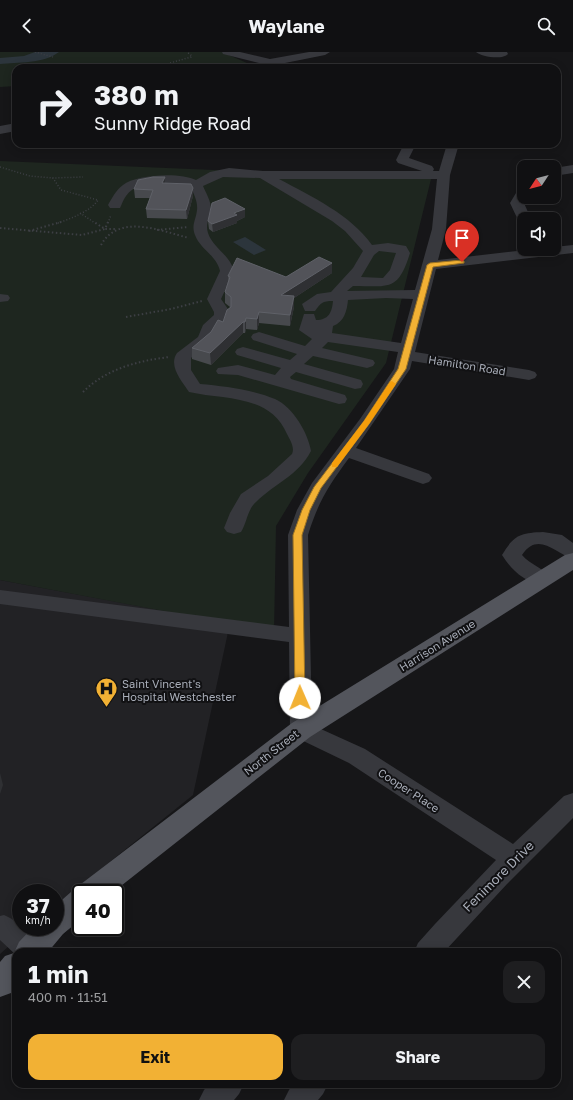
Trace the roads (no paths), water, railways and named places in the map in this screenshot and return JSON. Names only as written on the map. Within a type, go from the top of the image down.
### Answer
[{"type":"main road","name":"Harrison Avenue","points":[[301,730],[572,561]]},
{"type":"main road","name":"North Street","points":[[103,884],[174,827],[301,730]]},
{"type":"main road","points":[[64,916],[72,909]]},
{"type":"main road","points":[[32,948],[44,936]]},
{"type":"main road","points":[[0,983],[12,970]]},
{"type":"street","points":[[227,52],[273,64]]},
{"type":"street","points":[[268,63],[325,52]]},
{"type":"street","points":[[481,52],[503,53],[500,64]]},
{"type":"street","points":[[0,130],[12,128]]},
{"type":"street","points":[[407,148],[401,158],[403,162],[444,174]]},
{"type":"street","name":"North Street","points":[[301,730],[298,535],[306,510],[318,487],[346,450],[402,369],[439,228],[444,174],[452,148]]},
{"type":"street","points":[[561,171],[573,169]]},
{"type":"street","points":[[115,205],[122,189],[139,180],[189,181],[195,184],[204,182],[210,176],[226,172],[263,175],[444,174]]},
{"type":"street","points":[[263,175],[349,228],[363,240],[370,251]]},
{"type":"street","points":[[195,184],[204,205],[204,216],[198,226],[205,242],[227,268],[224,279],[214,299],[222,312],[222,317],[208,328],[208,335],[201,343],[183,356],[183,370],[195,388],[229,392],[270,403],[282,412],[299,438],[302,451],[299,457],[274,480],[248,498],[239,513],[234,528]]},
{"type":"street","points":[[284,382],[282,376],[309,351],[325,330],[336,319],[340,309],[338,296],[348,281],[361,267],[370,251],[381,247],[401,249],[403,253],[396,274],[386,282],[348,281]]},
{"type":"street","points":[[561,250],[573,249]]},
{"type":"street","points":[[430,265],[517,254]]},
{"type":"street","points":[[367,363],[309,351],[259,338],[292,336],[309,320],[310,304],[322,297],[422,295]]},
{"type":"street","name":"Hamilton Road","points":[[309,320],[317,336],[325,330],[407,352],[529,375]]},
{"type":"street","points":[[243,352],[355,384]]},
{"type":"street","points":[[224,371],[238,370],[339,399]]},
{"type":"street","points":[[346,450],[423,478]]},
{"type":"street","points":[[542,579],[528,572],[516,562],[512,555],[520,543],[527,540],[543,538],[555,540],[572,561]]},
{"type":"street","points":[[0,597],[300,636]]},
{"type":"street","name":"Cooper Place","points":[[301,730],[357,756],[513,858]]},
{"type":"street","name":"Fenimore Drive","points":[[430,948],[468,904],[513,858],[573,803]]},
{"type":"street","points":[[0,928],[4,927],[19,948]]},
{"type":"street","points":[[214,1100],[225,1088]]},
{"type":"street","points":[[299,1100],[310,1088]]},
{"type":"place","name":"Saint Vincent's Hospital Westchester","points":[[106,708]]}]
